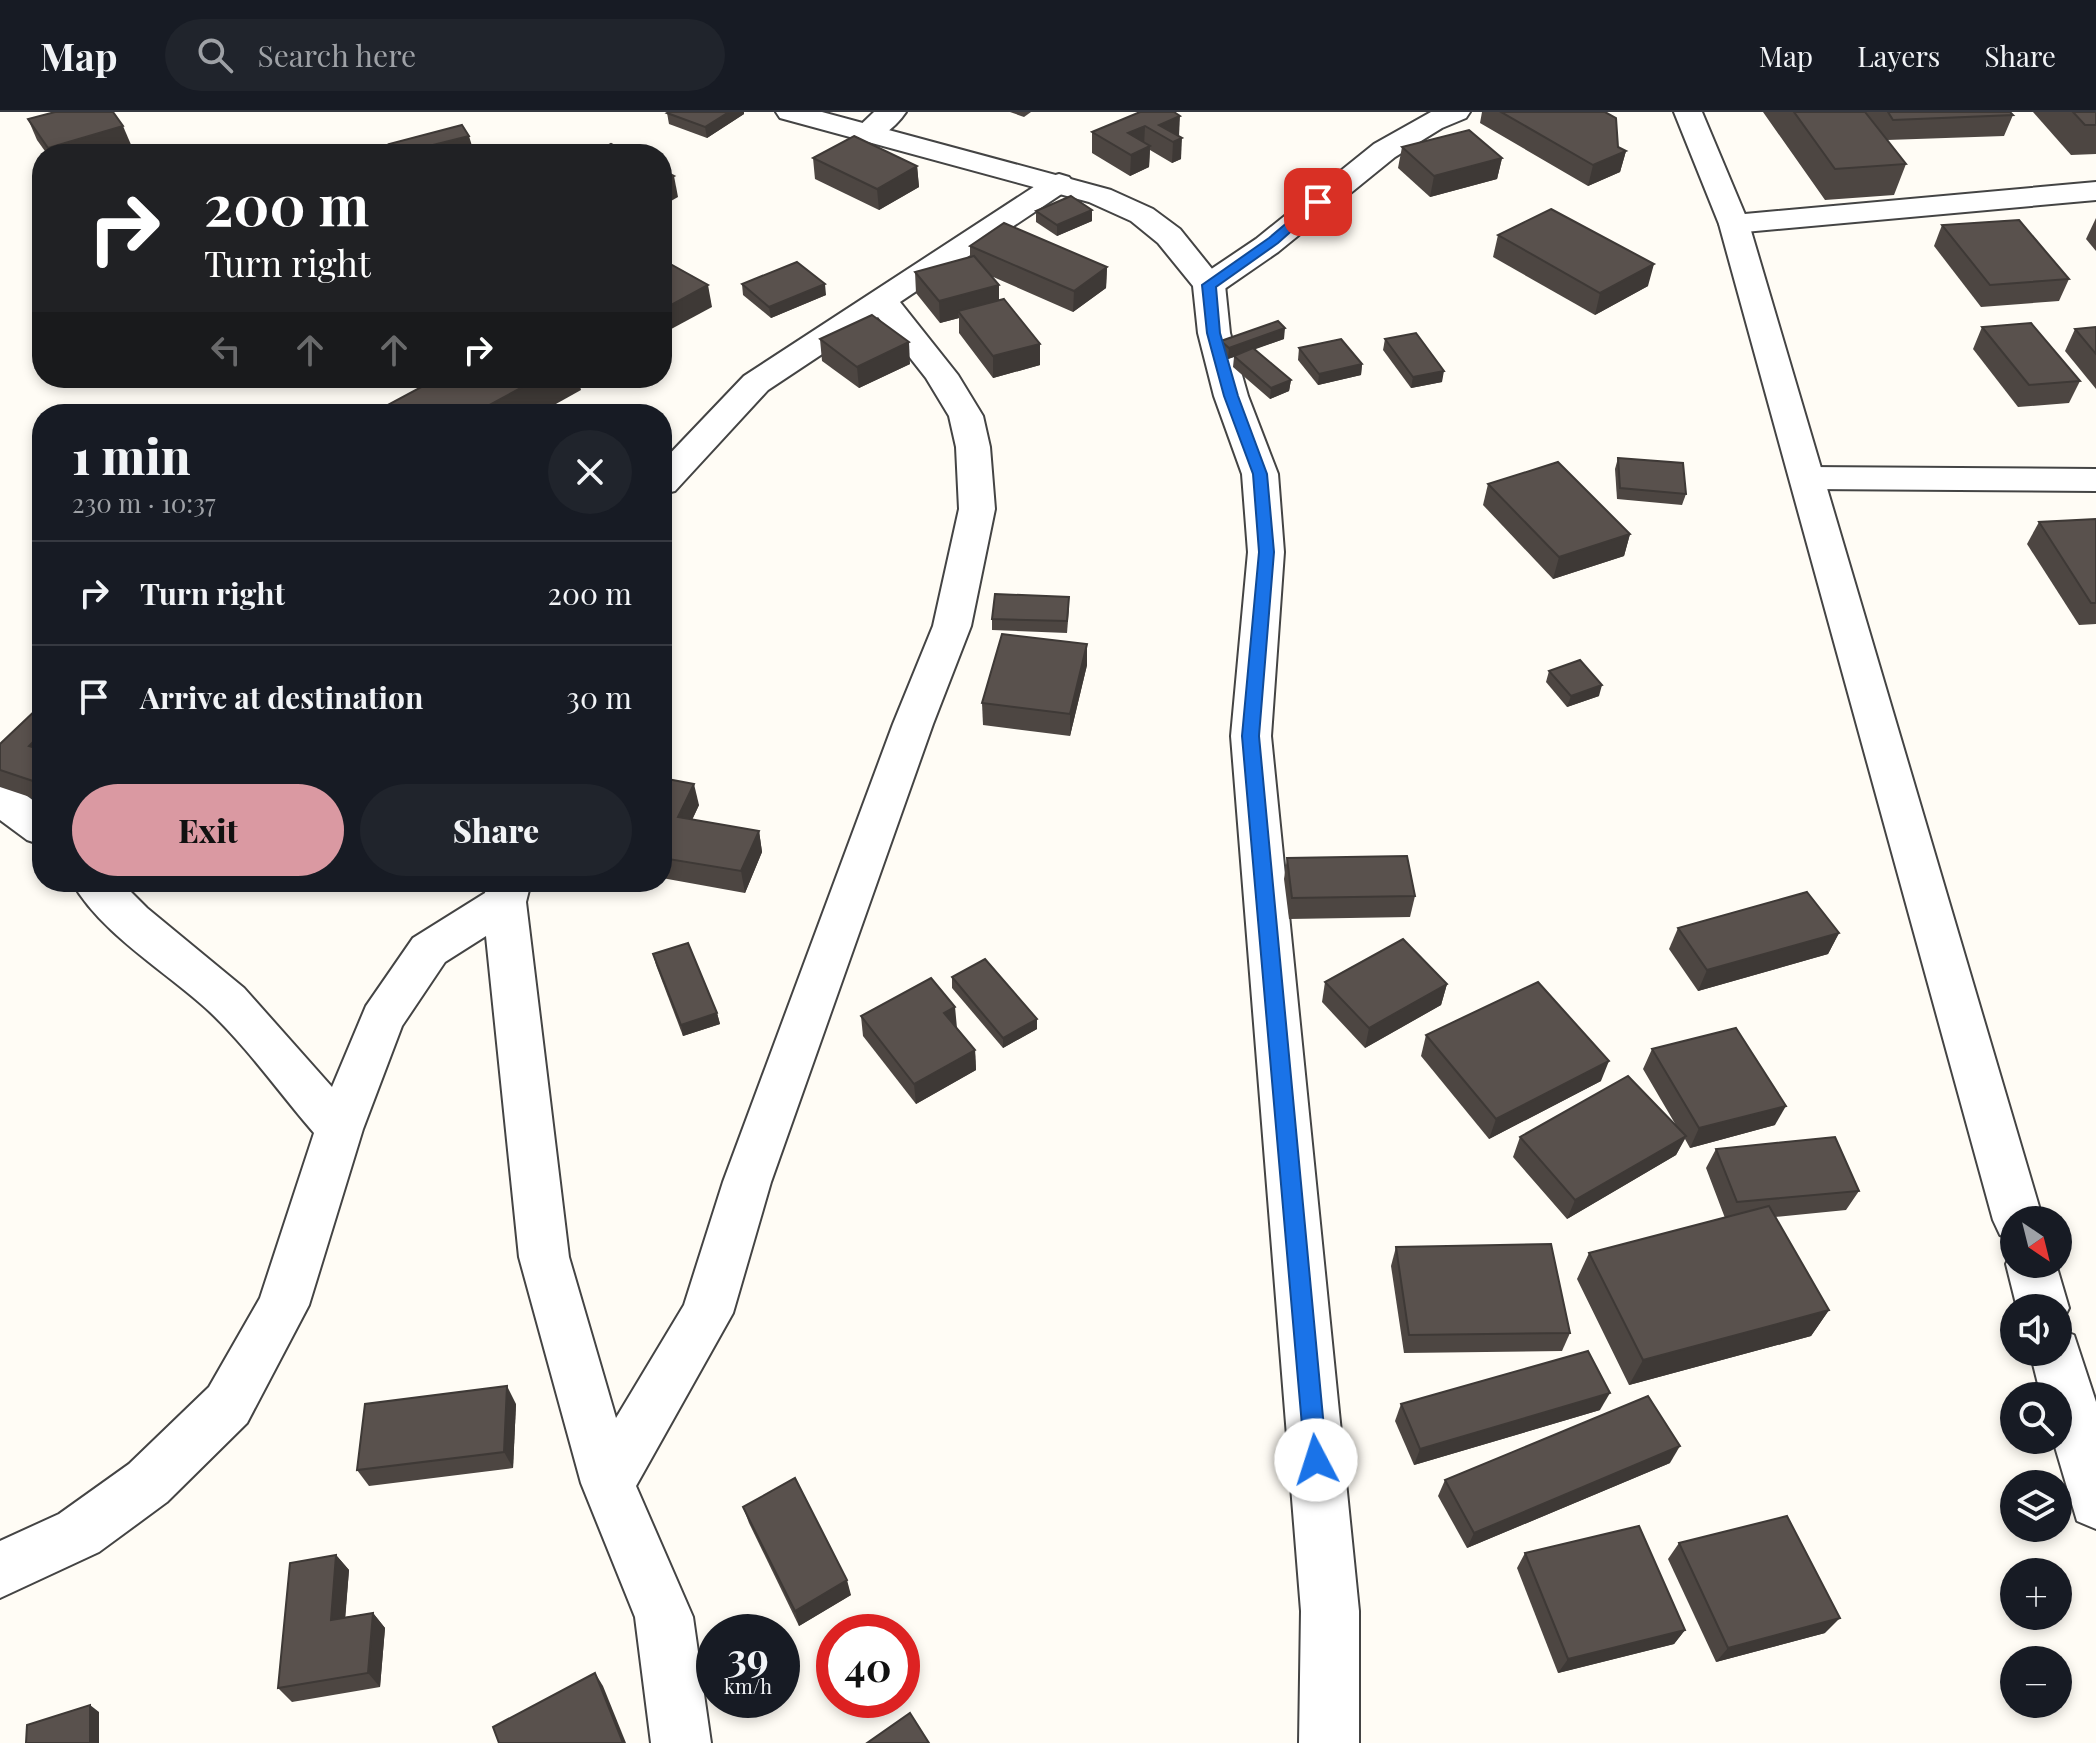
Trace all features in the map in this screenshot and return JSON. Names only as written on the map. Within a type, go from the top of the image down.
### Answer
[{"type":"street","points":[[790,112],[879,123],[1100,196],[1142,215],[1169,236],[1209,285],[1214,333],[1231,396],[1260,474],[1266,552],[1251,736],[1330,1611],[1329,1743]]},
{"type":"street","points":[[1209,285],[1273,241],[1318,202],[1412,134],[1456,112]]},
{"type":"street","points":[[1688,112],[1734,224],[2014,1206]]},
{"type":"street","points":[[672,472],[756,383],[1059,183]]},
{"type":"street","points":[[1734,224],[2096,191]]},
{"type":"street","points":[[608,1483],[707,1313],[747,1182],[913,724],[952,626],[977,509],[973,447],[966,416],[941,375],[882,300]]},
{"type":"street","points":[[1808,478],[2096,480]]},
{"type":"street","points":[[0,798],[32,822]]},
{"type":"street","points":[[104,892],[131,920],[228,1001],[339,1129]]},
{"type":"street","points":[[507,892],[544,1257],[608,1483],[664,1617],[681,1743]]},
{"type":"street","points":[[0,1570],[79,1533],[148,1483],[228,1405],[283,1305],[339,1129],[382,1019],[429,950],[507,892]]},
{"type":"street","points":[[2060,1366],[2092,1469]]},
{"type":"building","points":[[55,112],[113,112],[123,126],[62,144],[45,144],[28,119]]},
{"type":"building","points":[[669,112],[729,112],[705,127]]},
{"type":"building","points":[[1140,112],[1174,112],[1180,116],[1159,125],[1182,138],[1173,142],[1145,126],[1128,133],[1150,146],[1131,155],[1092,132]]},
{"type":"building","points":[[1501,112],[1605,112],[1616,118],[1618,147],[1626,151],[1593,165]]},
{"type":"building","points":[[1794,112],[1865,112],[1906,164],[1835,169]]},
{"type":"building","points":[[1888,112],[2010,112],[2013,115],[1893,120]]},
{"type":"building","points":[[2073,112],[2096,112],[2096,125],[2085,125]]},
{"type":"building","points":[[462,125],[469,136],[437,144],[389,144]]},
{"type":"building","points":[[1469,130],[1502,158],[1434,176],[1402,147]]},
{"type":"building","points":[[854,136],[917,166],[877,189],[813,158]]},
{"type":"building","points":[[1071,196],[1092,210],[1057,225],[1036,211]]},
{"type":"building","points":[[1551,209],[1654,264],[1600,293],[1498,235]]},
{"type":"building","points":[[2019,220],[2069,279],[1990,285],[1942,225]]},
{"type":"building","points":[[1004,223],[1107,267],[1074,291],[970,246]]},
{"type":"building","points":[[974,256],[999,285],[939,301],[915,272]]},
{"type":"building","points":[[797,262],[825,284],[769,307],[742,284]]},
{"type":"building","points":[[672,265],[708,285],[672,305]]},
{"type":"building","points":[[1004,299],[1040,344],[993,356],[958,311]]},
{"type":"building","points":[[872,315],[909,342],[857,367],[820,339]]},
{"type":"building","points":[[1278,321],[1285,328],[1229,348],[1221,341]]},
{"type":"building","points":[[2031,323],[2080,381],[2029,385],[1982,327]]},
{"type":"building","points":[[2096,327],[2096,354],[2075,329]]},
{"type":"building","points":[[1416,333],[1444,371],[1413,377],[1385,339]]},
{"type":"building","points":[[1341,339],[1362,364],[1319,374],[1299,348]]},
{"type":"building","points":[[1253,348],[1291,380],[1271,388],[1234,356]]},
{"type":"building","points":[[419,388],[521,388],[491,404],[389,404]]},
{"type":"building","points":[[1618,458],[1683,463],[1686,494],[1620,488]]},
{"type":"building","points":[[1558,462],[1630,534],[1559,557],[1488,484]]},
{"type":"building","points":[[2096,519],[2096,603],[2091,603],[2039,522]]},
{"type":"building","points":[[995,594],[1069,597],[1067,621],[992,619]]},
{"type":"building","points":[[1002,634],[1087,644],[1070,714],[982,703]]},
{"type":"building","points":[[1580,660],[1602,685],[1571,696],[1549,671]]},
{"type":"building","points":[[32,714],[32,743],[29,746],[32,747],[32,781],[0,770],[0,744]]},
{"type":"building","points":[[672,780],[694,784],[678,817],[759,831],[741,871],[672,860]]},
{"type":"building","points":[[1407,856],[1415,896],[1292,898],[1287,858]]},
{"type":"building","points":[[1807,892],[1839,933],[1707,970],[1678,928]]},
{"type":"building","points":[[1403,939],[1447,984],[1369,1028],[1325,982]]},
{"type":"building","points":[[688,943],[717,1013],[681,1025],[653,954]]},
{"type":"building","points":[[985,959],[1037,1019],[1003,1038],[952,977]]},
{"type":"building","points":[[931,978],[955,1007],[944,1013],[975,1050],[914,1084],[861,1016]]},
{"type":"building","points":[[1538,982],[1609,1061],[1496,1119],[1426,1035]]},
{"type":"building","points":[[1736,1028],[1786,1106],[1699,1128],[1652,1049]]},
{"type":"building","points":[[1628,1076],[1686,1136],[1575,1200],[1520,1137]]},
{"type":"building","points":[[1835,1137],[1859,1191],[1737,1202],[1716,1149]]},
{"type":"building","points":[[1769,1206],[1829,1310],[1643,1360],[1589,1253]]},
{"type":"building","points":[[1551,1244],[1570,1333],[1409,1335],[1396,1247]]},
{"type":"building","points":[[1588,1351],[1610,1393],[1420,1449],[1401,1404]]},
{"type":"building","points":[[507,1386],[504,1452],[357,1470],[365,1404]]},
{"type":"building","points":[[1648,1396],[1680,1446],[1474,1533],[1445,1480]]},
{"type":"building","points":[[795,1478],[847,1580],[795,1611],[743,1507]]},
{"type":"building","points":[[1787,1516],[1840,1618],[1728,1648],[1679,1543]]},
{"type":"building","points":[[1639,1526],[1685,1630],[1568,1659],[1525,1553]]},
{"type":"building","points":[[336,1555],[331,1620],[373,1613],[368,1673],[278,1688],[290,1563]]},
{"type":"building","points":[[595,1673],[623,1743],[499,1743],[493,1727]]},
{"type":"building","points":[[90,1705],[90,1743],[26,1743],[27,1725]]},
{"type":"building","points":[[903,1718],[913,1718],[929,1743],[867,1743]]},
{"type":"route","points":[[1316,1460],[1251,736],[1266,552],[1260,474],[1231,396],[1214,333],[1209,285],[1273,241],[1318,202]]}]
